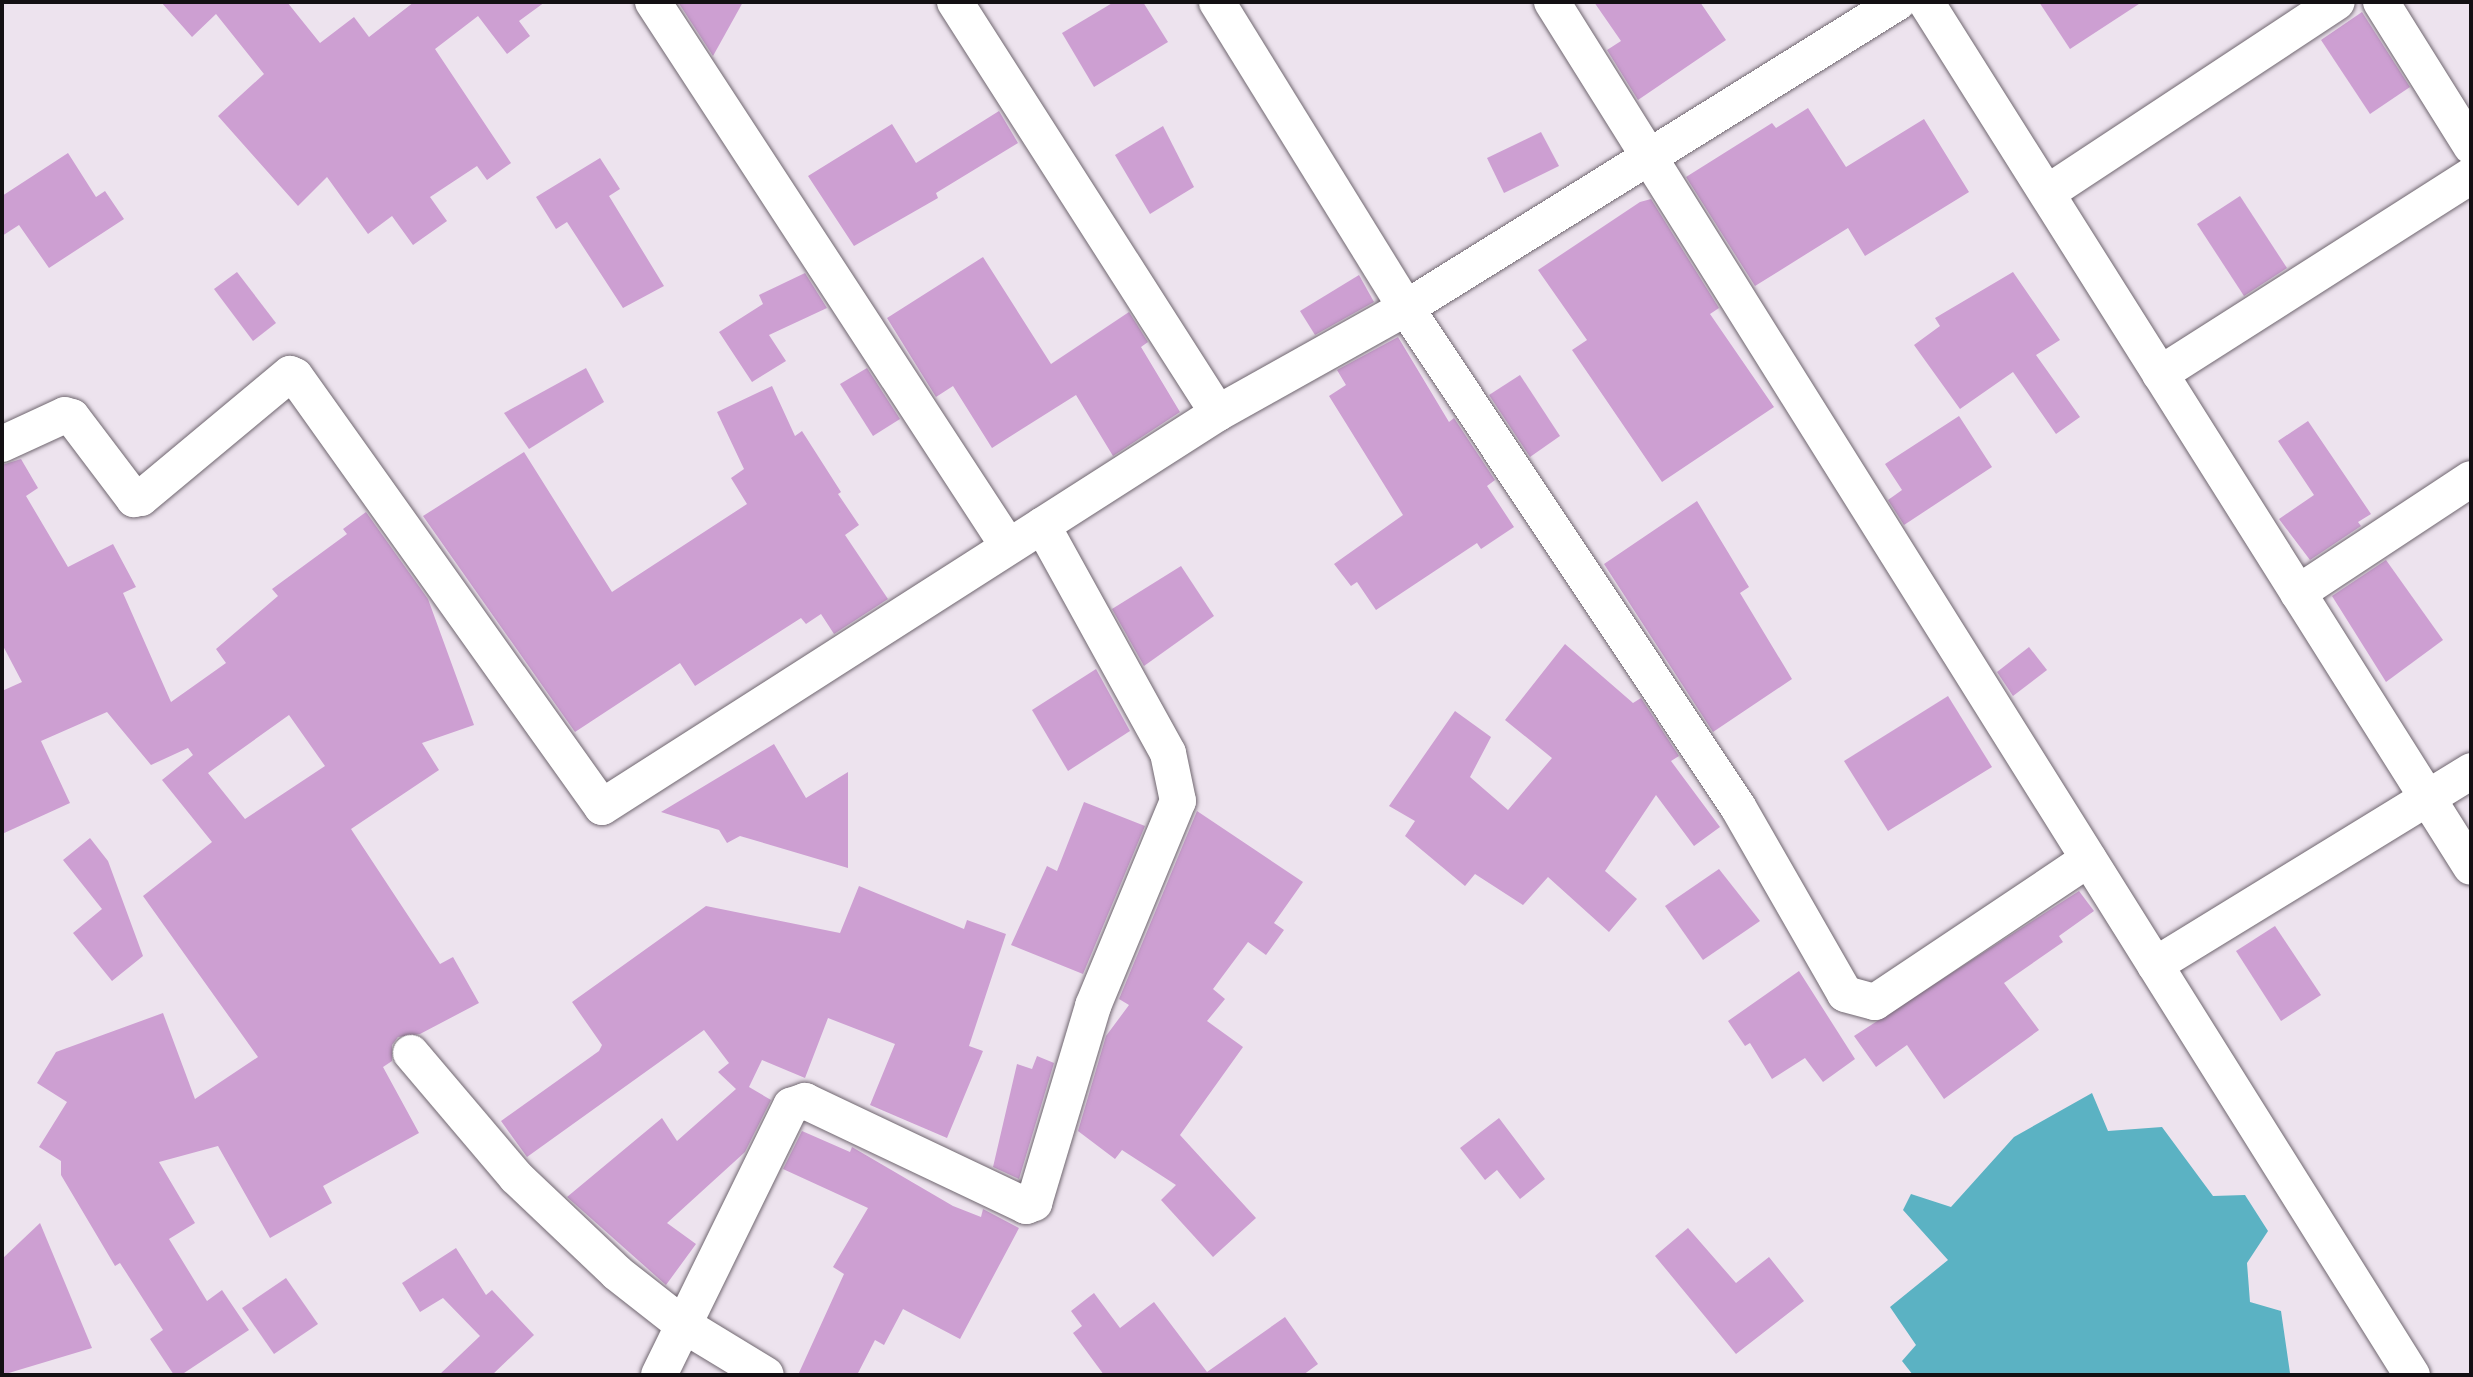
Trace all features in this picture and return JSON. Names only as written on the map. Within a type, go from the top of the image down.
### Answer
[{"type":"street","points":[[653,2],[1008,546]]},
{"type":"street","points":[[955,2],[1218,413]]},
{"type":"street","points":[[1217,2],[1406,308],[1738,807],[1845,994],[1875,1002],[2089,859]]},
{"type":"street","points":[[1552,2],[2412,1375]]},
{"type":"street","points":[[2,444],[65,415],[72,417],[134,499],[141,498],[290,374],[295,376],[602,807],[1218,413],[1406,308],[1898,2]]},
{"type":"street","points":[[1926,2],[2471,867]]},
{"type":"street","points":[[2047,193],[2337,2]]},
{"type":"street","points":[[2381,2],[2471,146]]},
{"type":"street","points":[[2160,374],[2471,176]]},
{"type":"street","points":[[2298,593],[2471,479]]},
{"type":"street","points":[[659,1375],[791,1106],[805,1101],[1026,1206],[1034,1203],[1093,1006],[1178,801],[1168,753],[1042,525]]},
{"type":"street","points":[[2155,965],[2471,771]]},
{"type":"street","points":[[411,1053],[516,1177],[617,1273],[682,1324],[766,1375]]},
{"type":"water","points":[[2092,1093],[2108,1131],[2162,1127],[2213,1196],[2245,1195],[2268,1231],[2247,1263],[2250,1302],[2281,1311],[2290,1373],[1913,1375],[1902,1361],[1916,1345],[1890,1307],[1948,1260],[1903,1210],[1911,1194],[1951,1207],[2014,1137]]},
{"type":"building","points":[[161,2],[287,2],[320,43],[354,17],[369,37],[414,2],[545,2],[519,21],[530,36],[507,54],[478,16],[435,49],[511,163],[487,180],[477,166],[430,197],[447,221],[413,245],[392,216],[368,234],[327,177],[298,206],[218,116],[264,74],[216,14],[192,37]]},
{"type":"building","points":[[678,2],[743,2],[713,56]]},
{"type":"building","points":[[1114,2],[1143,2],[1168,42],[1094,87],[1062,33]]},
{"type":"building","points":[[1594,2],[1700,2],[1726,40],[1638,100],[1607,50],[1621,41]]},
{"type":"building","points":[[2039,2],[2142,2],[2070,49]]},
{"type":"building","points":[[2362,12],[2410,87],[2370,114],[2321,40]]},
{"type":"building","points":[[1808,108],[1846,167],[1924,119],[1969,192],[1865,256],[1848,228],[1755,286],[1686,177],[1772,123],[1776,128]]},
{"type":"building","points":[[999,111],[1018,143],[936,193],[938,198],[854,246],[808,176],[892,124],[916,163]]},
{"type":"building","points":[[1163,126],[1194,187],[1150,214],[1115,155]]},
{"type":"building","points":[[1541,132],[1559,166],[1504,193],[1487,158]]},
{"type":"building","points":[[68,153],[96,197],[105,191],[124,219],[49,268],[19,225],[2,236],[2,196]]},
{"type":"building","points":[[600,158],[620,189],[609,196],[664,286],[623,308],[567,222],[556,229],[536,197]]},
{"type":"building","points":[[2240,196],[2287,268],[2244,296],[2197,224]]},
{"type":"building","points":[[1651,199],[1719,308],[1710,314],[1774,407],[1662,482],[1572,350],[1587,340],[1538,270],[1640,202]]},
{"type":"building","points":[[983,257],[1051,364],[1129,312],[1148,342],[1141,347],[1180,412],[1113,456],[1076,395],[992,448],[953,386],[936,397],[887,318]]},
{"type":"building","points":[[237,272],[276,323],[253,341],[214,289]]},
{"type":"building","points":[[2013,272],[2060,340],[2036,355],[2080,417],[2056,434],[2013,372],[1960,409],[1914,345],[1940,326],[1935,318]]},
{"type":"building","points":[[805,273],[827,308],[769,335],[786,361],[752,382],[719,332],[763,304],[759,295]]},
{"type":"building","points":[[1359,275],[1374,302],[1315,335],[1300,311]]},
{"type":"building","points":[[1398,337],[1449,422],[1454,418],[1495,480],[1487,486],[1514,527],[1481,549],[1477,543],[1376,610],[1357,582],[1351,586],[1334,564],[1403,515],[1329,396],[1346,385],[1337,370]]},
{"type":"building","points":[[586,368],[604,402],[529,449],[504,413]]},
{"type":"building","points":[[867,368],[900,419],[873,436],[840,384]]},
{"type":"building","points":[[1520,375],[1560,436],[1530,457],[1489,395]]},
{"type":"building","points":[[772,386],[795,436],[802,431],[859,525],[845,535],[888,599],[834,634],[821,614],[806,624],[801,618],[695,686],[680,663],[575,732],[423,516],[524,452],[612,592],[747,504],[731,478],[744,469],[717,412]]},
{"type":"building","points":[[1959,416],[1992,467],[1904,525],[1888,500],[1902,490],[1885,464]]},
{"type":"building","points":[[2308,421],[2371,514],[2358,522],[2361,526],[2310,560],[2279,519],[2314,495],[2278,441]]},
{"type":"building","points":[[21,459],[38,488],[26,496],[68,567],[113,544],[136,587],[123,593],[171,702],[226,663],[216,649],[278,596],[272,589],[347,534],[343,529],[366,512],[428,599],[474,725],[422,743],[439,770],[351,829],[440,964],[453,957],[479,1003],[420,1034],[398,1037],[392,1045],[392,1061],[383,1067],[419,1133],[323,1186],[332,1203],[270,1238],[218,1146],[159,1162],[195,1223],[169,1239],[207,1301],[222,1290],[249,1330],[181,1375],[174,1375],[150,1339],[163,1330],[120,1263],[115,1266],[61,1175],[61,1161],[39,1147],[67,1102],[37,1083],[56,1052],[163,1013],[195,1099],[258,1057],[143,896],[212,842],[162,780],[193,755],[188,748],[151,765],[107,712],[41,741],[70,803],[2,834],[2,691],[22,682],[2,644],[2,465]],"holes":[[[289,715],[325,766],[245,819],[208,773]]]},
{"type":"building","points":[[1697,501],[1749,587],[1740,593],[1792,679],[1713,732],[1604,564]]},
{"type":"building","points":[[2386,560],[2443,640],[2386,682],[2332,596]]},
{"type":"building","points":[[1181,566],[1214,616],[1144,666],[1112,609]]},
{"type":"building","points":[[1565,644],[1633,703],[1641,698],[1679,756],[1671,761],[1720,827],[1694,846],[1656,795],[1605,871],[1637,899],[1609,932],[1548,877],[1523,905],[1475,874],[1465,886],[1405,836],[1415,821],[1389,806],[1455,711],[1491,737],[1470,777],[1508,810],[1552,758],[1505,720]]},
{"type":"building","points":[[2029,647],[2047,670],[2013,696],[1997,672]]},
{"type":"building","points":[[1096,669],[1130,731],[1068,771],[1032,710]]},
{"type":"building","points":[[1948,696],[1992,767],[1888,831],[1844,761]]},
{"type":"building","points":[[774,744],[806,798],[848,772],[848,868],[740,836],[727,843],[719,830],[661,812]]},
{"type":"building","points":[[1084,802],[1145,826],[1083,974],[1011,945],[1047,866],[1057,871]]},
{"type":"building","points":[[1197,811],[1303,882],[1274,923],[1284,930],[1266,955],[1248,942],[1213,989],[1225,999],[1207,1021],[1243,1047],[1180,1135],[1256,1218],[1213,1257],[1161,1200],[1176,1185],[1122,1150],[1115,1159],[1078,1131],[1106,1036],[1129,1005],[1119,999]]},
{"type":"building","points":[[90,838],[108,861],[143,956],[112,981],[73,933],[102,909],[63,860]]},
{"type":"building","points":[[1719,869],[1760,921],[1703,960],[1665,906]]},
{"type":"building","points":[[859,886],[964,929],[967,920],[1006,934],[969,1046],[983,1051],[947,1138],[870,1105],[895,1044],[828,1018],[805,1078],[762,1060],[749,1087],[771,1100],[745,1152],[667,1223],[696,1244],[666,1285],[567,1197],[662,1118],[677,1141],[736,1089],[718,1072],[729,1063],[704,1030],[527,1157],[501,1121],[599,1051],[602,1045],[572,1002],[706,906],[840,933]]},
{"type":"building","points":[[2079,891],[2094,911],[2059,936],[2063,942],[2004,983],[2039,1030],[1944,1099],[1907,1045],[1876,1067],[1854,1036]]},
{"type":"building","points":[[2275,926],[2321,995],[2281,1021],[2236,951]]},
{"type":"building","points":[[1799,971],[1855,1059],[1823,1082],[1805,1058],[1772,1079],[1750,1043],[1745,1046],[1728,1021]]},
{"type":"building","points":[[1037,1056],[1054,1063],[1019,1179],[993,1167],[1017,1064],[1032,1069]]},
{"type":"building","points":[[1499,1118],[1545,1179],[1520,1199],[1497,1170],[1485,1180],[1460,1148]]},
{"type":"building","points":[[802,1131],[850,1152],[852,1147],[953,1206],[981,1217],[983,1209],[1019,1228],[960,1339],[903,1309],[884,1345],[875,1340],[857,1375],[798,1375],[844,1274],[833,1267],[868,1208],[783,1169]]},
{"type":"building","points":[[40,1223],[92,1348],[2,1375],[2,1259]]},
{"type":"building","points":[[1688,1228],[1736,1283],[1769,1257],[1804,1301],[1736,1354],[1655,1256]]},
{"type":"building","points":[[456,1248],[486,1295],[492,1290],[534,1335],[492,1375],[439,1375],[480,1336],[443,1298],[420,1312],[402,1283]]},
{"type":"building","points":[[286,1278],[318,1324],[274,1354],[242,1308]]},
{"type":"building","points":[[1094,1293],[1120,1328],[1154,1302],[1207,1372],[1285,1317],[1318,1364],[1303,1375],[1104,1375],[1073,1333],[1082,1326],[1071,1311]]}]
